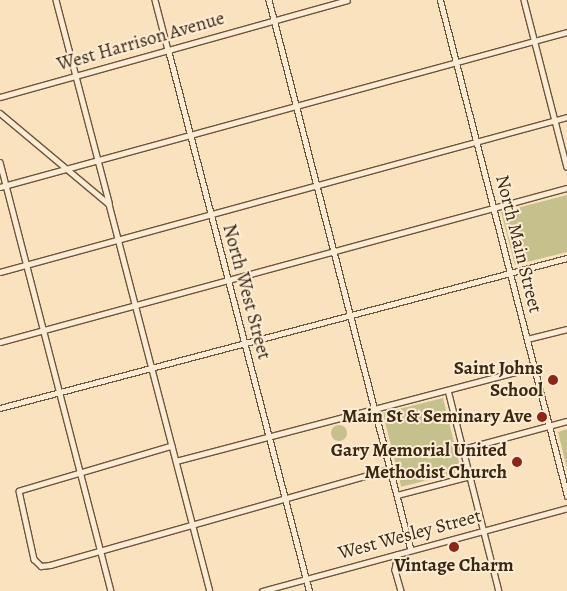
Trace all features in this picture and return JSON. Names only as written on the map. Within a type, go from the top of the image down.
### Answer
[{"type":"street","points":[[56,0],[210,591]]},
{"type":"street","name":"North West Street","points":[[154,0],[309,591]]},
{"type":"street","points":[[270,0],[411,550]]},
{"type":"street","name":"West Harrison Avenue","points":[[0,97],[347,0]]},
{"type":"street","name":"North Main Street","points":[[440,0],[567,496]]},
{"type":"street","points":[[524,0],[567,167]]},
{"type":"street","points":[[0,187],[567,32]]},
{"type":"street","points":[[0,113],[109,204]]},
{"type":"street","points":[[0,272],[567,117]]},
{"type":"street","points":[[0,162],[111,591]]},
{"type":"street","points":[[0,342],[567,188]]},
{"type":"street","points":[[0,408],[60,394],[567,258]]},
{"type":"street","points":[[527,339],[567,329]]},
{"type":"street","points":[[176,461],[534,367]]},
{"type":"street","points":[[448,390],[499,591]]},
{"type":"street","points":[[463,449],[567,421]]},
{"type":"street","points":[[172,446],[80,471],[18,491],[30,547],[41,566],[390,469]]},
{"type":"street","points":[[397,495],[470,476]]},
{"type":"street","name":"West Wesley Street","points":[[262,591],[567,508]]},
{"type":"street","points":[[398,554],[395,570],[401,591]]},
{"type":"shaded area","points":[[567,195],[567,252],[515,265],[501,212]]},
{"type":"shaded area","points":[[443,398],[461,472],[401,487],[383,413]]},
{"type":"shaded area","points":[[339,425],[345,427],[347,433],[345,439],[339,441],[333,439],[331,433],[333,427]]},
{"type":"shaded area","points":[[567,429],[567,469],[558,432]]},
{"type":"place","name":"Saint Johns School","points":[[553,380]]},
{"type":"place","name":"Main St & Seminary Ave","points":[[542,417]]},
{"type":"place","name":"Gary Memorial United Methodist Church","points":[[517,462]]},
{"type":"place","name":"Vintage Charm","points":[[454,547]]}]
